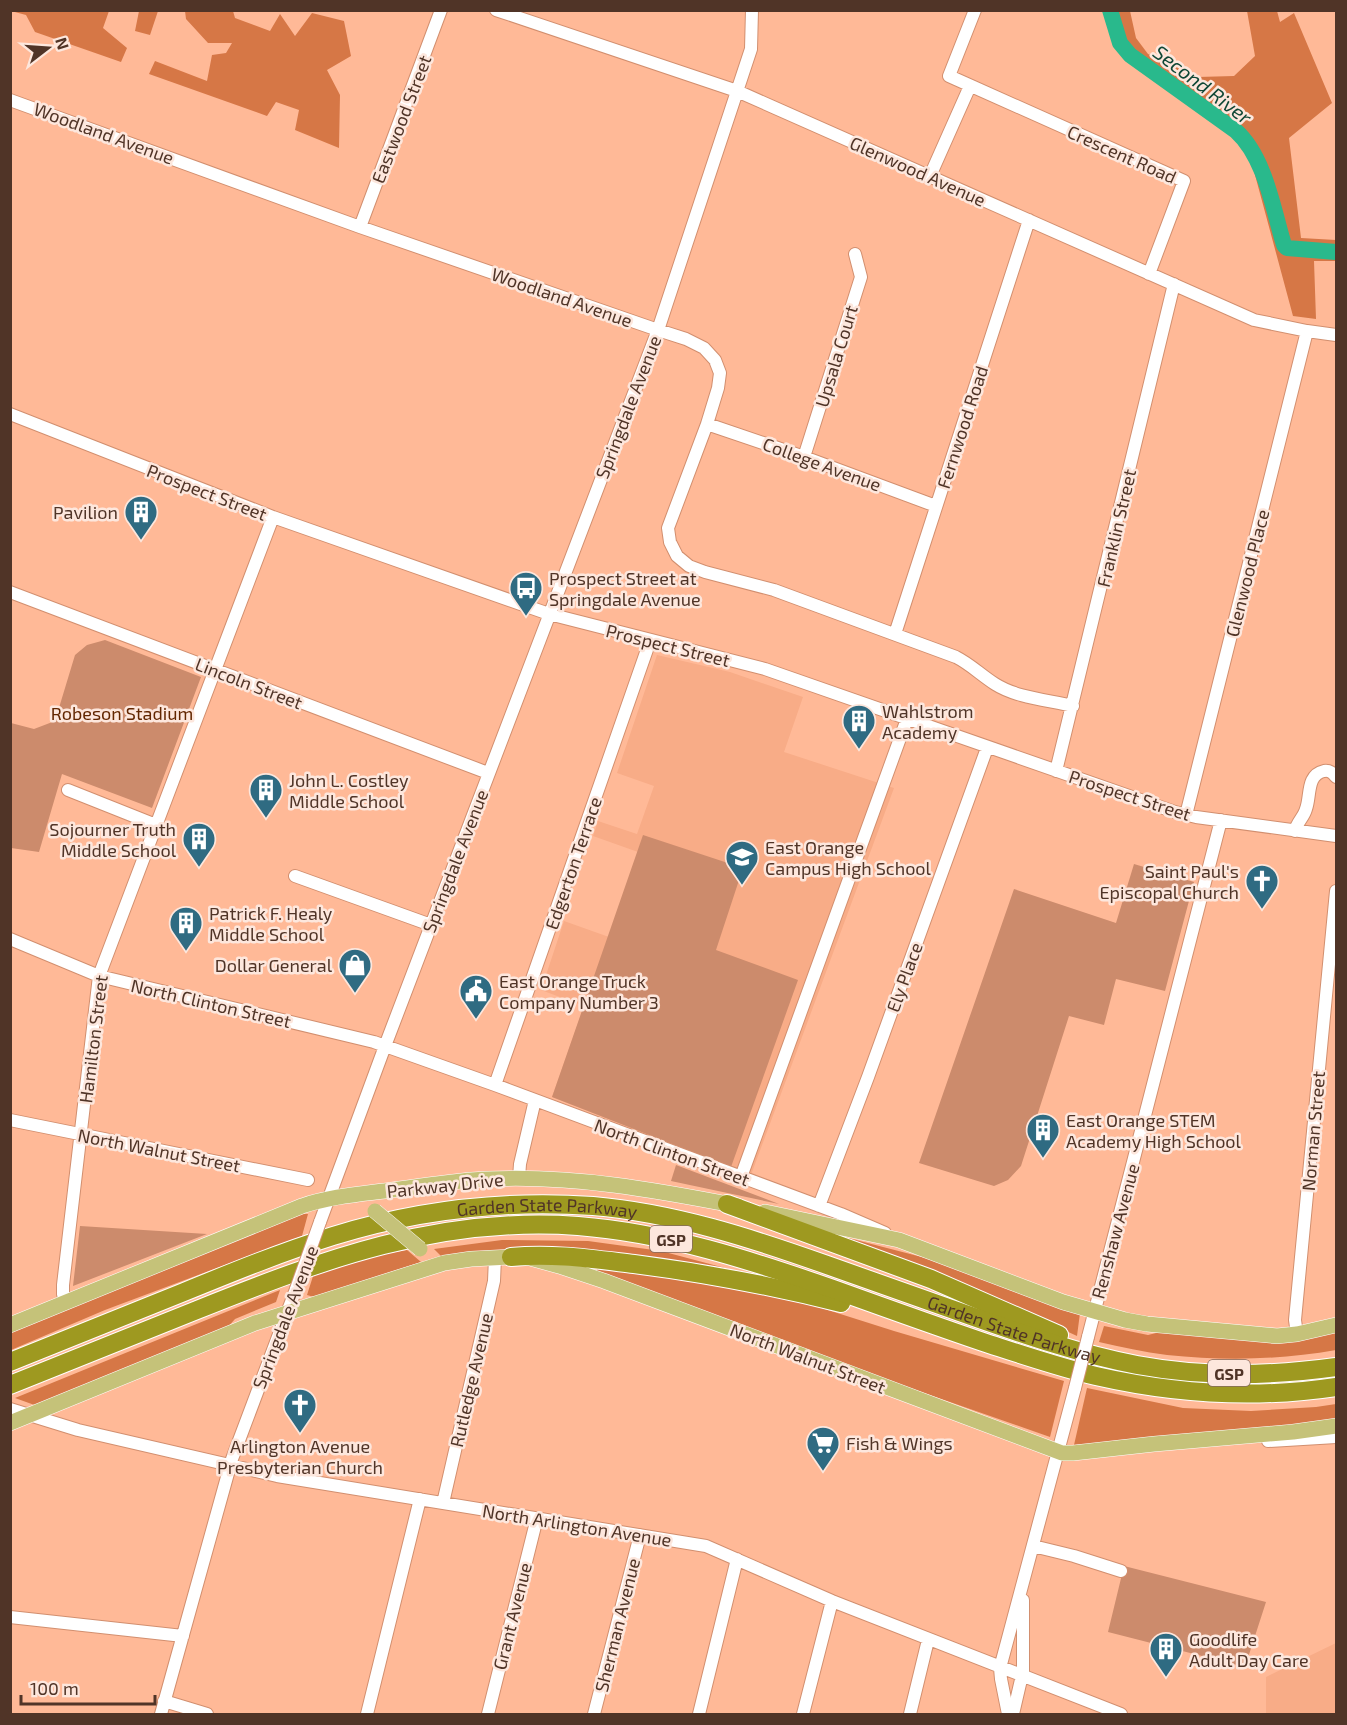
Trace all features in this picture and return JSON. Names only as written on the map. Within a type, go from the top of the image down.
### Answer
[{"type":"highway","name":"Garden State Parkway","points":[[10,1362],[273,1257],[335,1235],[430,1213],[528,1204],[634,1211],[721,1230],[1028,1336],[1121,1361],[1161,1368],[1216,1373],[1280,1373],[1336,1367]]},
{"type":"highway","points":[[727,1204],[931,1279],[1121,1361]]},
{"type":"highway","name":"Garden State Parkway","points":[[10,1385],[268,1282],[343,1256],[420,1236],[483,1228],[561,1225],[624,1231],[686,1243],[763,1265],[1064,1368],[1110,1379],[1157,1387],[1252,1394],[1336,1388]]},
{"type":"highway","points":[[503,1257],[545,1254],[580,1257],[763,1284],[958,1333]]},
{"type":"main road","name":"Parkway Drive","points":[[10,1325],[302,1206],[329,1198],[453,1182],[519,1178],[568,1180],[633,1187],[899,1240]]},
{"type":"main road","points":[[394,1190],[375,1198],[372,1203],[375,1211],[433,1260],[444,1263]]},
{"type":"main road","name":"North Clinton Street","points":[[899,1240],[1094,1312],[1147,1324],[1269,1336],[1298,1334],[1336,1325]]},
{"type":"main road","name":"North Walnut Street","points":[[286,1312],[444,1263],[503,1257],[530,1258],[604,1281],[1058,1451],[1073,1453],[1336,1426]]},
{"type":"main road","points":[[10,1423],[241,1328],[286,1312]]},
{"type":"street","name":"Eastwood Street","points":[[360,227],[441,10]]},
{"type":"street","name":"Glenwood Avenue","points":[[496,10],[737,91],[1254,320],[1336,335]]},
{"type":"street","name":"Springdale Avenue","points":[[161,1714],[230,1466],[385,1046],[658,330],[751,49],[752,10]]},
{"type":"street","points":[[930,176],[970,86],[949,76],[975,10]]},
{"type":"street","name":"Crescent Road","points":[[970,86],[1184,182],[1149,274]]},
{"type":"street","name":"Woodland Avenue","points":[[10,100],[360,227],[686,339],[705,348],[715,360],[720,373],[718,388],[668,528],[670,542],[677,556],[689,566],[705,572],[774,590],[956,657],[995,684],[1008,690],[1073,706]]},
{"type":"street","name":"Fernwood Road","points":[[895,634],[1029,220]]},
{"type":"street","name":"Upsala Court","points":[[804,457],[861,277],[855,254]]},
{"type":"street","name":"Franklin Street","points":[[1056,771],[1174,284]]},
{"type":"street","name":"Glenwood Place","points":[[1186,815],[1307,331]]},
{"type":"street","name":"Prospect Street","points":[[10,414],[273,517],[549,614],[765,669],[987,748],[1186,815],[1336,836]]},
{"type":"street","name":"College Avenue","points":[[707,424],[936,506]]},
{"type":"street","name":"Hamilton Street","points":[[65,1303],[63,1285],[99,976],[273,517]]},
{"type":"street","name":"Lincoln Street","points":[[10,592],[488,773]]},
{"type":"street","name":"Edgerton Terrace","points":[[495,1085],[650,641]]},
{"type":"street","points":[[741,1178],[907,719]]},
{"type":"street","name":"Ely Place","points":[[819,1206],[872,1067],[987,748]]},
{"type":"street","points":[[1295,831],[1296,824],[1306,810],[1314,777],[1328,771],[1336,777]]},
{"type":"street","points":[[68,790],[156,825]]},
{"type":"street","name":"Renshaw Avenue","points":[[1008,1714],[1000,1668],[1075,1388],[1221,820]]},
{"type":"street","points":[[295,876],[431,925]]},
{"type":"street","name":"Norman Street","points":[[1298,1334],[1295,1320],[1296,1308],[1336,891]]},
{"type":"street","name":"North Clinton Street","points":[[10,939],[99,976],[385,1046],[852,1218],[899,1240]]},
{"type":"street","points":[[519,1178],[520,1164],[535,1100]]},
{"type":"street","name":"North Walnut Street","points":[[10,1120],[308,1180]]},
{"type":"street","name":"Rutledge Avenue","points":[[443,1503],[494,1281],[503,1257]]},
{"type":"street","name":"North Arlington Avenue","points":[[10,1409],[78,1430],[277,1476],[706,1546],[928,1640],[1121,1714]]},
{"type":"street","points":[[1186,1442],[1258,1442],[1336,1437]]},
{"type":"street","points":[[367,1714],[420,1499]]},
{"type":"street","name":"Grant Avenue","points":[[488,1714],[537,1518]]},
{"type":"street","name":"Sherman Avenue","points":[[594,1714],[640,1535]]},
{"type":"street","points":[[1033,1546],[1121,1571]]},
{"type":"street","points":[[699,1714],[737,1559]]},
{"type":"street","name":"Renshaw Avenue","points":[[1013,1714],[1022,1676],[1023,1598],[1026,1572]]},
{"type":"street","points":[[803,1714],[832,1601]]},
{"type":"street","points":[[10,1617],[183,1636]]},
{"type":"street","points":[[1008,1636],[1022,1637]]},
{"type":"street","points":[[910,1714],[928,1640]]},
{"type":"street","points":[[164,1701],[207,1714]]},
{"type":"shaded area","points":[[11,11],[109,11],[103,28],[127,48],[121,62],[35,32],[26,15]]},
{"type":"shaded area","points":[[139,11],[158,11],[150,35],[135,31]]},
{"type":"shaded area","points":[[185,11],[233,11],[235,18],[270,31],[280,14],[295,36],[312,13],[344,21],[351,56],[327,70],[340,95],[339,148],[295,130],[299,110],[276,102],[267,116],[149,74],[155,61],[207,81],[212,55],[226,53],[232,43],[208,43],[186,19]]},
{"type":"shaded area","points":[[1113,11],[1130,11],[1136,38],[1148,54],[1198,77],[1234,76],[1255,56],[1247,11],[1277,11],[1280,22],[1294,13],[1332,103],[1289,138],[1301,238],[1336,240],[1336,261],[1314,261],[1316,319],[1293,316],[1248,149],[1127,55]]},
{"type":"shaded area","name":"East Orange Campus High School","points":[[657,655],[730,672],[803,697],[784,752],[894,788],[751,1175],[552,1097],[584,1006],[541,990],[564,921],[609,937],[638,852],[593,836],[598,821],[637,834],[654,786],[617,773]]},
{"type":"shaded area","points":[[302,1214],[308,1214],[302,1236],[105,1310],[11,1350],[11,1332]]},
{"type":"shaded area","points":[[802,1226],[941,1262],[1080,1313],[1077,1336],[952,1278]]},
{"type":"shaded area","points":[[502,1240],[588,1241],[661,1251],[770,1280],[442,1257],[434,1249]]},
{"type":"shaded area","points":[[407,1250],[421,1262],[314,1297],[307,1295],[314,1273],[366,1257]]},
{"type":"shaded area","points":[[597,1264],[790,1298],[1064,1381],[1050,1437],[801,1350],[597,1272]]},
{"type":"shaded area","points":[[280,1290],[276,1302],[235,1319],[227,1328],[40,1407],[15,1398]]},
{"type":"shaded area","points":[[1104,1326],[1148,1335],[1160,1332],[1336,1331],[1336,1350],[1294,1356],[1252,1358],[1167,1355],[1099,1342]]},
{"type":"shaded area","points":[[1087,1388],[1183,1408],[1251,1411],[1336,1404],[1336,1420],[1283,1429],[1074,1445]]},
{"type":"shaded area","points":[[1336,1643],[1336,1714],[1266,1714],[1266,1677]]},
{"type":"green space","name":"Robeson Stadium","points":[[105,640],[201,677],[152,808],[62,774],[39,852],[11,848],[11,723],[34,729],[55,721],[75,655],[87,645]]},
{"type":"green space","points":[[643,835],[743,868],[716,950],[798,980],[731,1167],[552,1097]]},
{"type":"green space","points":[[1134,864],[1194,882],[1165,991],[1116,979],[1104,1025],[1069,1016],[1021,1166],[1008,1180],[994,1186],[919,1163],[1014,889],[1116,923]]},
{"type":"green space","points":[[676,1165],[779,1204],[671,1181]]},
{"type":"green space","points":[[80,1226],[207,1234],[73,1286]]},
{"type":"green space","points":[[1124,1566],[1266,1602],[1245,1667],[1108,1632]]},
{"type":"waterway","name":"Second River","points":[[1110,10],[1120,43],[1130,55],[1236,131],[1246,142],[1267,184],[1284,245],[1287,248],[1336,252]]},
{"type":"place","name":"Pavilion","points":[[141,541]]},
{"type":"place","name":"Prospect Street at Springdale Avenue","points":[[526,617]]},
{"type":"place","name":"Wahlstrom Academy","points":[[859,750]]},
{"type":"place","name":"John L. Costley Middle School","points":[[266,819]]},
{"type":"place","name":"Sojourner Truth Middle School","points":[[199,868]]},
{"type":"place","name":"East Orange Campus High School","points":[[742,886]]},
{"type":"place","name":"Saint Paul's Episcopal Church","points":[[1262,910]]},
{"type":"place","name":"Patrick F. Healy Middle School","points":[[186,952]]},
{"type":"place","name":"Dollar General","points":[[355,994]]},
{"type":"place","name":"East Orange Truck Company Number 3","points":[[476,1020]]},
{"type":"place","name":"East Orange STEM Academy High School","points":[[1043,1159]]},
{"type":"place","name":"Arlington Avenue Presbyterian Church","points":[[300,1434]]},
{"type":"place","name":"Fish & Wings","points":[[823,1472]]},
{"type":"place","name":"Goodlife Adult Day Care","points":[[1166,1678]]}]
